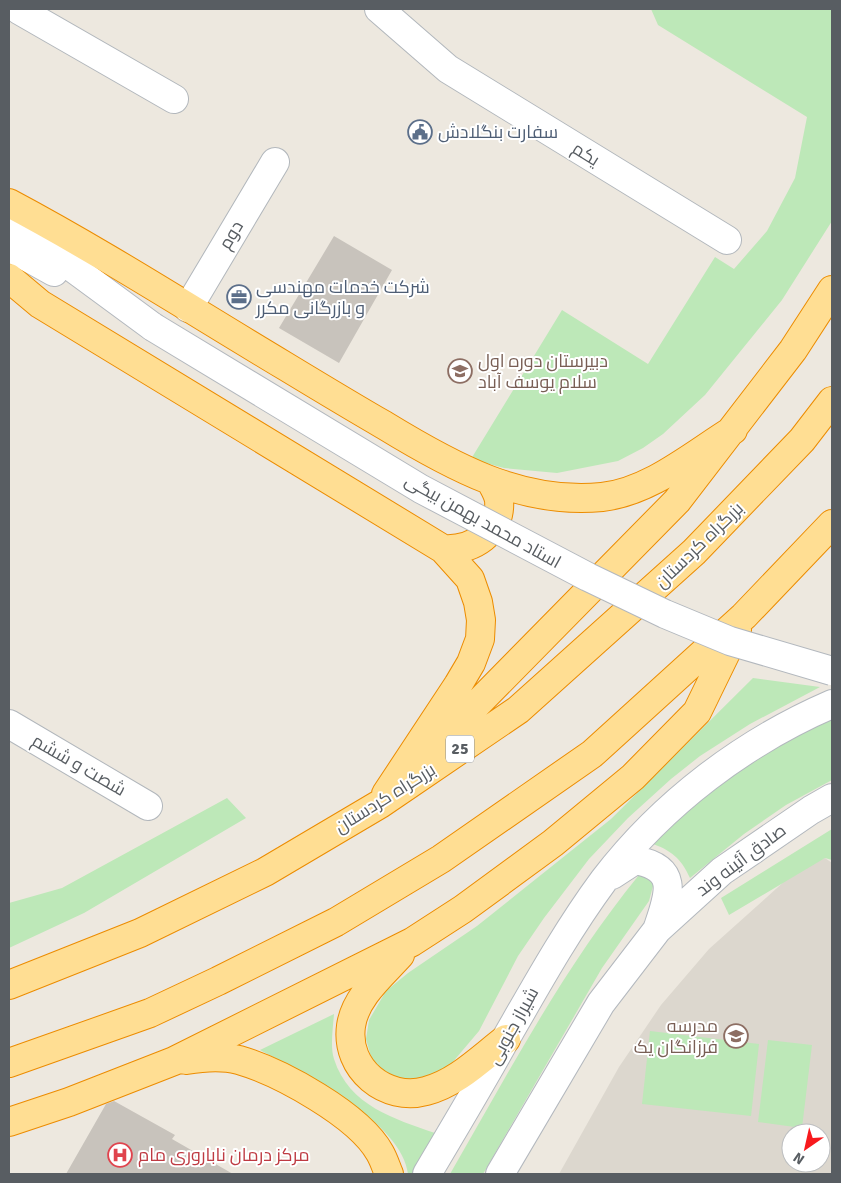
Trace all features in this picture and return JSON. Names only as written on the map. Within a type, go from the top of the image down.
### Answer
[{"type":"highway","points":[[9,203],[80,241],[426,451],[491,482],[532,494],[564,498],[604,497],[648,482],[733,430]]},
{"type":"highway","points":[[9,278],[40,304],[442,549],[470,579],[478,602],[481,620],[480,639],[471,664],[380,804]]},
{"type":"highway","points":[[380,804],[677,500],[793,350],[832,290]]},
{"type":"highway","name":"بزرگراه کردستان","points":[[9,985],[140,932],[265,872],[380,804],[518,710],[694,552],[802,440],[832,401]]},
{"type":"highway","points":[[442,549],[453,550],[473,545],[489,533],[497,519],[499,499],[491,482]]},
{"type":"highway","points":[[9,1063],[150,1013],[218,981],[336,922],[441,859],[592,754],[744,616],[832,524]]},
{"type":"highway","points":[[9,1122],[69,1102],[174,1061],[412,942],[463,909],[553,843],[633,777],[697,712],[744,616]]},
{"type":"highway","points":[[412,942],[363,996],[351,1025],[351,1045],[360,1066],[378,1085],[399,1094],[426,1091],[454,1080],[506,1040]]},
{"type":"highway","points":[[174,1061],[208,1056],[238,1060],[292,1083],[326,1103],[358,1126],[380,1152],[389,1174]]},
{"type":"main road","name":"یکم","points":[[379,9],[448,69],[727,240]]},
{"type":"main road","points":[[16,14],[174,99]]},
{"type":"main road","name":"دوم","points":[[188,308],[275,162]]},
{"type":"main road","name":"استاد محمد بهمن بیگی","points":[[9,221],[153,327]]},
{"type":"main road","name":"استاد محمد بهمن بیگی","points":[[9,247],[153,327],[421,488],[588,578],[665,614],[730,641],[832,671]]},
{"type":"main road","name":"شیراز جنوبی","points":[[427,1174],[506,1040],[535,985],[604,880],[658,820],[697,785],[765,737],[832,704]]},
{"type":"main road","name":"شصت و ششم","points":[[9,724],[148,806]]},
{"type":"main road","name":"صادق آئینه وند","points":[[657,930],[722,871],[811,810],[832,798]]},
{"type":"main road","points":[[500,1174],[601,1003],[657,930],[670,887],[664,873],[650,863],[635,860],[604,880]]},
{"type":"shaded area","name":"مدرسه فرزانگان یک","points":[[825,858],[832,863],[832,1174],[559,1174],[619,1067],[661,1005],[709,949],[797,870]]},
{"type":"green space","points":[[651,9],[832,9],[832,221],[782,300],[705,395],[663,434],[643,448],[618,461],[557,473],[504,468],[471,459],[562,310],[648,364],[715,257],[734,269],[767,231],[795,178],[807,117],[658,25]]},
{"type":"green space","points":[[753,678],[820,687],[750,724],[700,756],[628,818],[589,859],[544,918],[518,956],[479,1031],[446,1070],[432,1077],[397,1081],[382,1071],[371,1057],[366,1039],[369,1020],[386,991],[408,973],[477,926],[611,819]]},
{"type":"green space","points":[[832,714],[832,780],[786,805],[744,834],[690,878],[683,865],[670,852],[650,843],[694,796]]},
{"type":"green space","points":[[227,798],[246,818],[84,913],[9,948],[9,903],[62,888]]},
{"type":"green space","points":[[832,829],[832,860],[825,858],[729,915],[721,898]]},
{"type":"green space","points":[[650,874],[653,886],[649,901],[602,968],[483,1174],[450,1174],[538,1021],[586,946],[639,875]]},
{"type":"green space","points":[[334,1014],[332,1049],[334,1059],[341,1075],[350,1088],[362,1099],[389,1116],[435,1133],[417,1174],[408,1174],[402,1155],[389,1136],[370,1118],[324,1085],[260,1050]]},
{"type":"green space","points":[[650,1031],[759,1044],[751,1116],[642,1104]]},
{"type":"green space","points":[[768,1040],[812,1045],[803,1123],[781,1123],[781,1125],[758,1122]]},
{"type":"building","points":[[334,236],[392,270],[339,363],[279,328]]},
{"type":"building","name":"مرکز درمان ناباروری مام","points":[[114,1101],[175,1135],[172,1139],[233,1174],[66,1174],[106,1104]]},
{"type":"place","name":"سفارت بنگلادش","points":[[420,132]]},
{"type":"place","name":"شرکت خدمات مهندسی و بازرگانی مکرر","points":[[239,297]]},
{"type":"place","name":"دبیرستان دوره اول سلام یوسف آباد","points":[[460,371]]},
{"type":"place","name":"مدرسه فرزانگان یک","points":[[736,1036]]},
{"type":"place","name":"مرکز درمان ناباروری مام","points":[[120,1155]]}]
